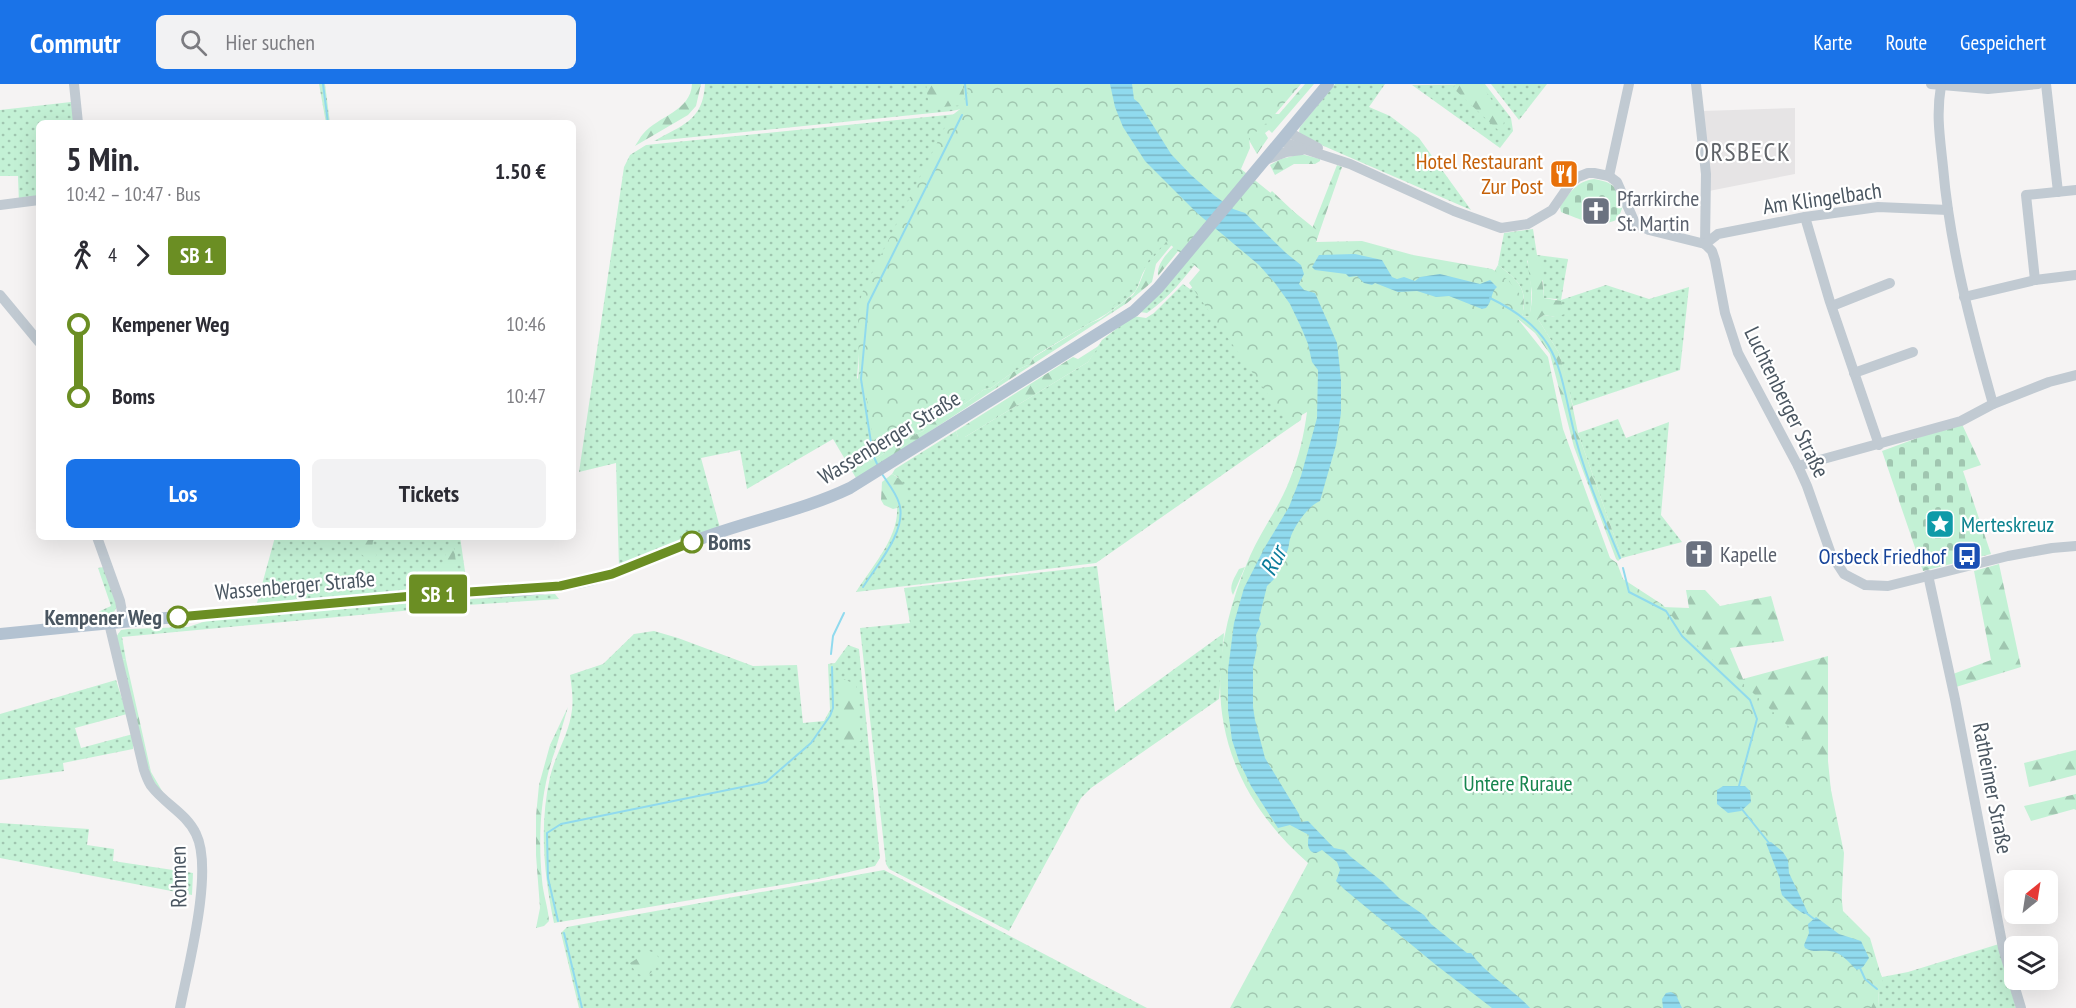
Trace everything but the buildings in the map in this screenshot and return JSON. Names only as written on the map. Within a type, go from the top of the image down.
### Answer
[{"type":"main road","name":"Wassenberger Straße","points":[[0,634],[580,583],[624,570],[701,538],[816,503],[850,488],[1134,311],[1158,288],[1328,84]]},
{"type":"street","points":[[74,84],[78,120]]},
{"type":"street","points":[[1609,176],[1629,84]]},
{"type":"street","name":"Luchtenberger Straße","points":[[1696,84],[1706,186],[1705,244],[1712,251],[1715,260],[1725,313],[1738,353],[1798,466],[1831,554],[1844,574],[1865,585],[1888,586],[2008,556],[2076,546]]},
{"type":"street","points":[[1994,404],[1964,297],[1948,210],[1936,85],[1988,89],[2038,84]]},
{"type":"street","points":[[2046,84],[2058,192]]},
{"type":"street","points":[[1284,136],[1305,150],[1331,157]]},
{"type":"street","points":[[1284,136],[1462,214],[1501,228],[1528,225],[1552,210],[1570,184],[1578,177],[1588,173],[1609,176],[1622,190],[1635,223],[1649,230],[1705,244]]},
{"type":"street","points":[[1265,160],[1286,152],[1305,150]]},
{"type":"street","points":[[2035,280],[2026,195],[2076,190]]},
{"type":"street","points":[[0,205],[36,200]]},
{"type":"street","name":"Am Klingelbach","points":[[1705,244],[1718,234],[1804,217],[1878,207],[1948,210]]},
{"type":"street","points":[[1804,217],[1879,446]]},
{"type":"street","points":[[1964,297],[2035,280],[2076,275]]},
{"type":"street","points":[[1832,306],[1890,283]]},
{"type":"street","points":[[0,296],[36,338]]},
{"type":"street","points":[[1854,373],[1913,352]]},
{"type":"street","points":[[1798,466],[1879,446],[1961,421],[1994,404],[2049,382],[2076,375]]},
{"type":"street","points":[[98,540],[120,601],[124,622]]},
{"type":"street","name":"Ratheimer Straße","points":[[1928,575],[1958,710],[2003,948],[2021,1008]]},
{"type":"street","name":"Rohmen","points":[[109,623],[144,770],[151,785],[188,821],[201,847],[201,899],[180,1008]]},
{"type":"shaded area","points":[[1795,108],[1795,174],[1709,191],[1702,111]]},
{"type":"green space","points":[[319,84],[325,84],[330,120],[325,120]]},
{"type":"green space","points":[[692,84],[701,84],[696,106],[688,115],[635,146],[649,128],[686,101]]},
{"type":"green space","points":[[705,84],[1036,84],[981,105],[952,111],[654,141],[682,126],[695,114],[700,106]]},
{"type":"green space","points":[[926,84],[963,84],[965,105],[929,108]]},
{"type":"green space","name":"Untere Ruraue","points":[[967,84],[1301,84],[1270,120],[1249,138],[1250,148],[1241,169],[1319,232],[1316,242],[1362,241],[1413,255],[1492,269],[1507,279],[1523,298],[1518,303],[1525,312],[1517,318],[1548,357],[1563,429],[1610,558],[1617,563],[1623,579],[1663,605],[1690,638],[1729,676],[1735,676],[1825,761],[1844,853],[1841,910],[1870,938],[1883,982],[1871,1008],[1230,1008],[1308,863],[1275,830],[1250,795],[1233,758],[1223,721],[1220,682],[1224,641],[1234,599],[1250,556],[1290,479],[1301,446],[1307,412],[1288,423],[1189,283],[1200,270],[1165,240],[1155,251],[1129,291],[1104,313],[876,454],[864,383],[859,382],[858,310],[862,293],[950,117],[969,102]]},
{"type":"green space","points":[[1305,84],[1314,84],[1272,133],[1269,130],[1265,133],[1268,138],[1257,154],[1246,135],[1271,114],[1279,114]]},
{"type":"green space","points":[[1335,84],[1385,84],[1369,107],[1390,116],[1419,138],[1471,210],[1303,137],[1299,132],[1300,127]]},
{"type":"green space","points":[[1456,84],[1483,84],[1504,122],[1502,129],[1498,130],[1453,88]]},
{"type":"green space","points":[[1485,84],[1511,118],[1513,131],[1500,148],[1412,85]]},
{"type":"green space","points":[[1491,84],[1547,84],[1519,120]]},
{"type":"green space","points":[[71,102],[75,120],[36,120],[36,198],[19,203],[18,176],[0,176],[0,110]]},
{"type":"green space","points":[[957,114],[863,302],[858,379],[865,303],[1181,229],[1154,257],[1144,270],[1136,290],[1122,303],[1034,356],[1030,364],[1013,372],[991,388],[983,390],[966,403],[933,419],[923,431],[897,443],[870,461],[863,475],[856,478],[833,439],[747,489],[740,450],[701,458],[720,528],[619,567],[616,463],[579,472],[624,167],[630,155],[646,145]]},
{"type":"green space","points":[[1301,154],[1320,159],[1320,161],[1315,164],[1294,164],[1275,175],[1270,165],[1281,159]]},
{"type":"green space","points":[[1337,165],[1342,167],[1316,242],[1491,277],[1498,265],[1520,286],[1524,298],[1522,316],[1529,317],[1532,293],[1528,259],[1529,255],[1535,257],[1541,266],[1544,298],[1561,301],[1565,314],[1555,317],[1544,315],[1538,319],[1559,353],[1578,433],[1622,558],[1618,561],[1574,447],[1550,354],[1535,333],[1518,319],[1508,328],[1367,288],[1263,201],[1272,191],[1312,229]]},
{"type":"green space","points":[[1594,179],[1614,186],[1623,206],[1618,219],[1597,223],[1561,212],[1560,207],[1574,188]]},
{"type":"green space","points":[[1533,229],[1537,255],[1568,259],[1561,300],[1606,285],[1649,299],[1689,287],[1680,370],[1573,406],[1559,353],[1538,319],[1544,315],[1555,317],[1557,299],[1544,298],[1543,281],[1527,260],[1531,281],[1531,310],[1530,317],[1522,316],[1523,292],[1516,281],[1498,265],[1504,233]]},
{"type":"green space","points":[[1185,236],[1179,250],[1158,276],[1163,259]]},
{"type":"green space","points":[[1167,241],[1175,241],[1156,264],[1152,282],[1127,303],[863,475],[862,472],[870,461],[897,443],[923,431],[933,419],[966,403],[983,390],[991,388],[1013,372],[1030,364],[1034,357],[1100,319],[1133,295],[1147,265]]},
{"type":"green space","points":[[1201,257],[1162,301],[1147,313],[1140,312],[1189,258]]},
{"type":"green space","points":[[1183,284],[1190,289],[1196,285],[1303,405],[1301,420],[1096,563],[856,592],[876,563],[894,530],[897,508],[901,507],[898,477],[892,474],[895,469],[956,431],[958,437],[965,437],[1088,362],[1102,340],[1133,316],[1146,318],[1154,313]]},
{"type":"green space","points":[[1100,345],[1088,362],[965,437],[958,437],[956,431],[1073,357],[1078,359]]},
{"type":"green space","points":[[1618,419],[1626,438],[1669,422],[1661,515],[1682,542],[1622,558],[1578,433]]},
{"type":"green space","points":[[1961,422],[1981,465],[1963,471],[1991,554],[1923,571],[1882,451]]},
{"type":"green space","points":[[892,474],[903,484],[908,498],[901,507],[893,509],[884,505],[881,500],[882,482]]},
{"type":"green space","points":[[274,540],[460,540],[467,585],[257,603]]},
{"type":"green space","points":[[314,540],[328,540],[331,547],[324,549]]},
{"type":"green space","points":[[351,540],[376,540],[373,541],[372,548],[377,555],[371,562],[361,554],[358,543]]},
{"type":"green space","points":[[453,542],[459,582],[445,580],[446,555]]},
{"type":"green space","points":[[1999,564],[2021,667],[1956,687],[1953,674],[1991,660],[1974,571]]},
{"type":"green space","points":[[1097,566],[1115,712],[1224,633],[1219,699],[1091,788],[1081,798],[1009,931],[889,869],[886,864],[860,628],[910,623],[904,588]]},
{"type":"green space","points":[[104,567],[117,607],[112,615],[98,615],[98,612],[111,606],[98,568]]},
{"type":"green space","points":[[1245,567],[1233,595],[1231,588],[1233,582],[1239,569]]},
{"type":"green space","points":[[1686,590],[1705,590],[1720,606],[1771,596],[1784,641],[1730,648],[1743,679],[1828,656],[1828,761],[1843,911],[1862,930],[1882,977],[1878,986],[1879,1008],[1826,1008],[1662,607],[1689,608]]},
{"type":"green space","points":[[555,594],[559,599],[467,605],[122,637],[126,660],[121,659],[116,637],[121,630],[188,627],[209,620],[390,604]]},
{"type":"green space","points":[[654,631],[753,666],[797,665],[803,723],[824,721],[830,710],[828,664],[835,663],[848,645],[859,649],[880,858],[875,866],[823,878],[554,923],[545,869],[545,814],[550,777],[571,716],[573,701],[570,675],[603,664],[634,634]]},
{"type":"green space","points":[[121,659],[126,660],[151,772],[168,801],[149,775]]},
{"type":"green space","points":[[840,677],[856,685],[861,741],[850,744],[841,742]]},
{"type":"green space","points":[[116,680],[127,714],[75,728],[81,748],[133,734],[133,749],[63,763],[64,771],[0,780],[0,714]]},
{"type":"green space","points":[[568,707],[555,751],[550,745]]},
{"type":"green space","points":[[550,745],[555,751],[543,798],[540,847],[549,921],[544,926],[536,928],[540,908],[536,816],[539,785]]},
{"type":"green space","points":[[2076,750],[2076,775],[2029,787],[2024,763]]},
{"type":"green space","points":[[2076,794],[2076,810],[2031,821],[2024,806]]},
{"type":"green space","points":[[0,823],[89,829],[87,845],[114,849],[113,861],[193,873],[192,895],[0,858]]},
{"type":"green space","points":[[884,870],[1147,1008],[579,1008],[561,933],[567,927]]},
{"type":"green space","points":[[1999,944],[2004,963],[2004,990],[2011,990],[2016,1008],[1879,1008],[1878,986],[1882,977],[1908,972]]},
{"type":"green space","points":[[649,951],[655,953],[659,958],[656,967],[644,976],[636,973],[630,963]]},
{"type":"water","name":"Rur","points":[[1110,84],[1132,84],[1134,99],[1139,103],[1171,154],[1215,196],[1233,209],[1245,213],[1301,265],[1304,274],[1299,284],[1304,290],[1315,293],[1337,343],[1341,379],[1341,413],[1336,445],[1320,501],[1306,512],[1298,523],[1277,576],[1267,586],[1259,619],[1261,624],[1256,635],[1253,707],[1265,758],[1299,814],[1301,822],[1308,821],[1334,848],[1344,850],[1399,898],[1424,915],[1431,924],[1467,953],[1471,953],[1484,968],[1530,1008],[1492,1008],[1344,889],[1336,881],[1340,870],[1337,862],[1322,850],[1316,853],[1311,851],[1308,844],[1309,835],[1290,825],[1278,828],[1251,786],[1239,761],[1232,740],[1228,710],[1228,670],[1234,623],[1244,588],[1289,507],[1301,476],[1317,418],[1318,370],[1312,362],[1308,344],[1290,304],[1275,283],[1259,265],[1197,213],[1145,161],[1123,127],[1115,107]]},
{"type":"water","points":[[1355,254],[1382,260],[1392,277],[1397,279],[1404,277],[1415,281],[1420,277],[1440,274],[1480,284],[1490,280],[1497,287],[1486,308],[1482,309],[1449,296],[1436,297],[1417,291],[1398,292],[1375,283],[1372,285],[1364,283],[1357,276],[1349,277],[1346,274],[1315,270],[1312,267],[1319,255]]},
{"type":"water","points":[[1723,786],[1745,786],[1750,791],[1751,802],[1741,811],[1728,813],[1717,804],[1717,790]]},
{"type":"water","points":[[1771,842],[1783,852],[1788,860],[1789,873],[1808,913],[1804,914],[1795,908],[1782,895],[1780,879],[1766,843]]},
{"type":"water","points":[[1816,917],[1839,934],[1861,941],[1869,958],[1863,967],[1857,970],[1838,953],[1805,948],[1809,933],[1808,924]]},
{"type":"water","points":[[1671,992],[1676,995],[1682,1008],[1663,1008],[1662,999],[1666,993]]},
{"type":"waterway","points":[[323,84],[328,120]]},
{"type":"waterway","points":[[965,84],[967,105]]},
{"type":"waterway","points":[[878,466],[873,455],[861,379],[868,304],[962,115]]},
{"type":"waterway","points":[[1490,298],[1532,326],[1545,340],[1554,356],[1585,470],[1620,558]]},
{"type":"waterway","points":[[863,587],[890,547],[901,513],[894,492],[882,474]]},
{"type":"waterway","points":[[1623,568],[1629,592],[1666,611],[1682,636],[1750,700],[1757,719],[1739,786]]},
{"type":"waterway","points":[[831,654],[833,636],[844,613]]},
{"type":"waterway","points":[[558,921],[548,878],[547,833],[561,824],[766,782],[811,743],[830,716],[833,708],[832,667]]},
{"type":"waterway","points":[[1741,808],[1769,843]]},
{"type":"waterway","points":[[1805,912],[1814,919]]},
{"type":"waterway","points":[[564,933],[582,1008]]},
{"type":"waterway","points":[[1860,968],[1865,979],[1877,989]]},
{"type":"bus line","points":[[178,617],[424,595],[560,586],[612,574],[692,542]]},
{"type":"place","name":"Hotel Restaurant Zur Post","points":[[1564,174]]},
{"type":"place","name":"Pfarrkirche St. Martin","points":[[1596,211]]},
{"type":"place","name":"Merteskreuz","points":[[1940,524]]},
{"type":"place","name":"Boms","points":[[692,542]]},
{"type":"place","name":"Kapelle","points":[[1699,554]]},
{"type":"place","name":"Orsbeck Friedhof","points":[[1967,556]]},
{"type":"place","name":"Kempener Weg","points":[[178,617]]},
{"type":"district","name":"ORSBECK","points":[[1743,151]]}]
